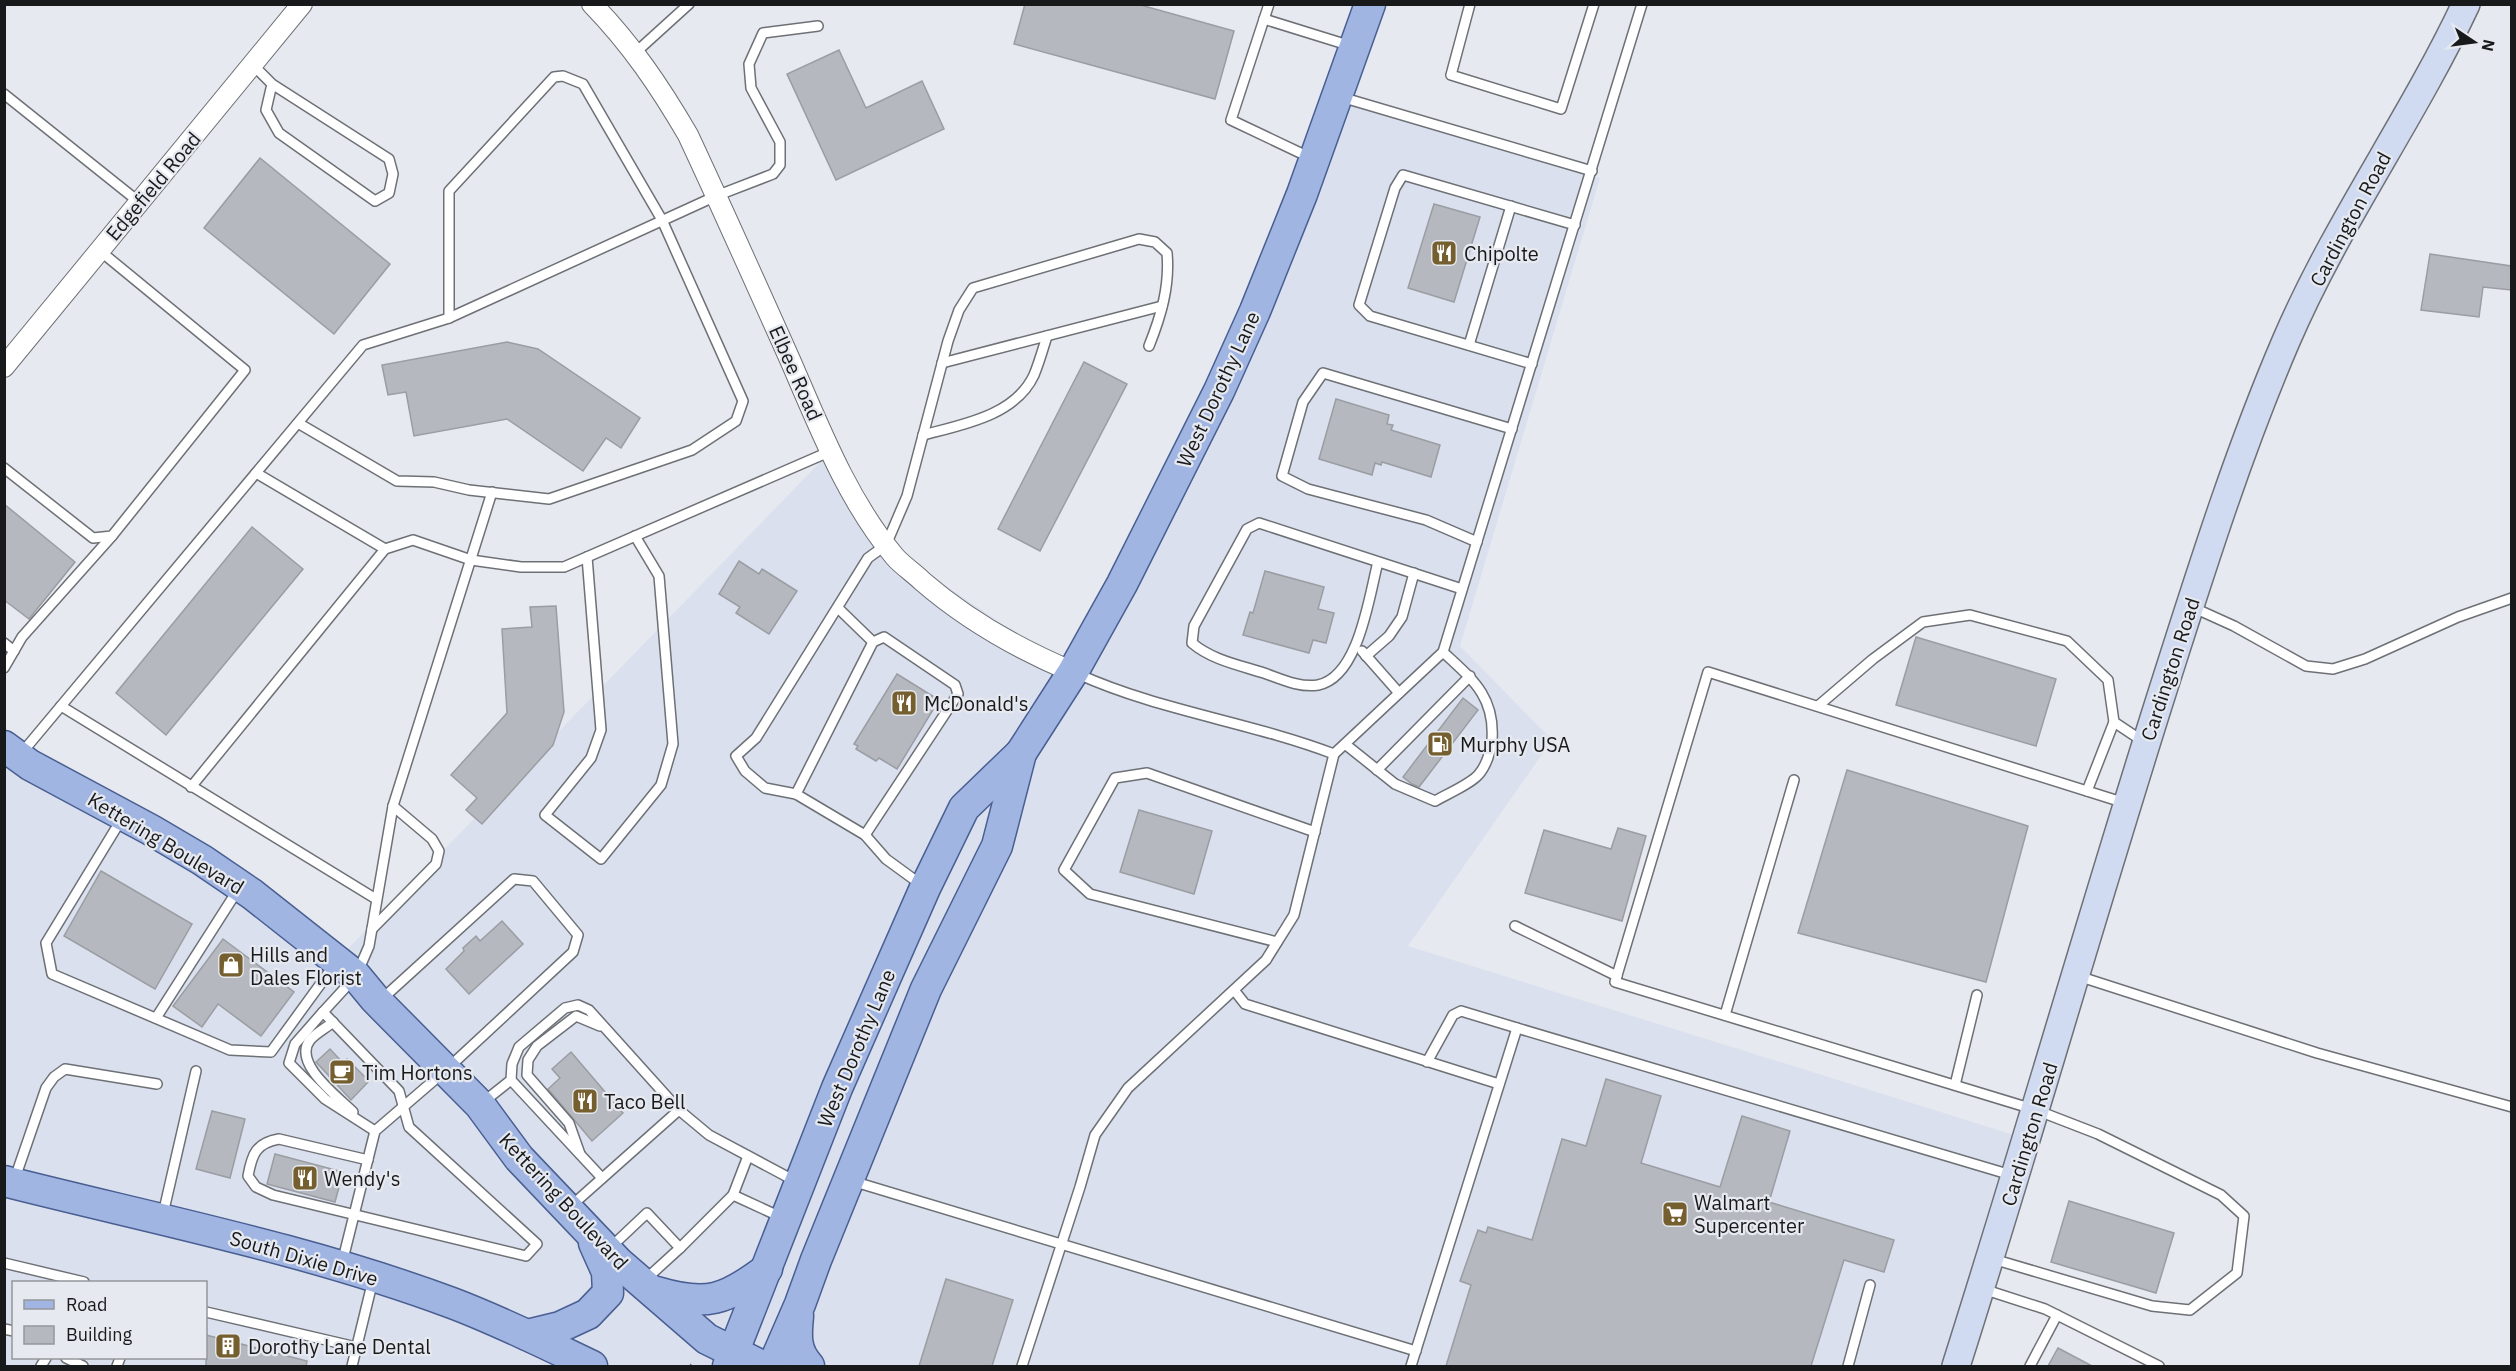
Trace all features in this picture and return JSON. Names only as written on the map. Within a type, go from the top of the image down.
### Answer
[{"type":"main road","name":"West Dorothy Lane","points":[[731,1360],[837,1088],[964,808],[1022,753],[1073,672],[1133,562],[1219,392],[1255,311],[1315,160],[1370,4]]},
{"type":"main road","name":"Kettering Boulevard","points":[[8,750],[30,765],[202,860],[240,886],[346,969],[480,1105],[519,1158],[567,1209],[599,1248],[731,1360],[762,1366]]},
{"type":"main road","name":"West Dorothy Lane","points":[[772,1366],[800,1304],[926,989],[997,846],[1022,753]]},
{"type":"main road","name":"South Dixie Drive","points":[[9,1182],[162,1219],[374,1278],[452,1303],[592,1366]]},
{"type":"main road","points":[[527,1335],[560,1327],[588,1314],[608,1293],[608,1272],[599,1248]]},
{"type":"main road","points":[[646,1286],[681,1300],[719,1297],[738,1291],[767,1269]]},
{"type":"main road","points":[[800,1304],[796,1337],[800,1357],[809,1366]]},
{"type":"street","name":"Edgefield Road","points":[[4,367],[302,4]]},
{"type":"street","name":"Elbee Road","points":[[592,4],[635,52],[688,135],[831,451],[850,489],[886,545],[897,559],[943,599],[980,625],[1033,656],[1073,672]]},
{"type":"street","name":"Cardington Road","points":[[1956,1366],[2016,1176],[2127,803],[2240,455],[2287,337],[2332,249],[2466,4]]},
{"type":"lane","points":[[635,52],[689,4]]},
{"type":"lane","points":[[1269,4],[1231,120],[1315,160]]},
{"type":"lane","points":[[1470,4],[1451,75],[1561,109],[1594,4]]},
{"type":"lane","points":[[1022,1366],[1095,1135],[1128,1088],[1266,960],[1294,915],[1334,754],[1443,651],[1641,5]]},
{"type":"lane","points":[[1264,19],[1355,47]]},
{"type":"lane","points":[[8,750],[61,706],[363,345],[449,318],[716,196],[773,174],[780,165],[780,142],[751,88],[749,64],[762,33],[818,26]]},
{"type":"lane","points":[[252,65],[272,84],[389,159],[393,174],[389,193],[375,201],[279,133],[266,110],[272,84]]},
{"type":"lane","points":[[298,423],[397,481],[434,482],[549,499],[692,450],[736,421],[742,401],[662,220],[584,84],[563,76],[554,77],[449,191],[449,318]]},
{"type":"lane","points":[[4,94],[139,202]]},
{"type":"lane","points":[[1337,96],[1592,171]]},
{"type":"lane","points":[[1532,364],[1370,316],[1359,305],[1395,188],[1404,175],[1575,225]]},
{"type":"lane","points":[[1469,345],[1511,206]]},
{"type":"lane","points":[[926,888],[886,859],[865,836],[796,794],[765,788],[745,771],[736,756],[756,738],[868,558],[886,545],[907,496],[942,363],[959,310],[973,288],[1139,239],[1155,242],[1167,253],[1169,272],[1162,306],[1149,346]]},
{"type":"lane","points":[[4,668],[22,637],[112,536],[245,370],[99,250]]},
{"type":"lane","points":[[942,363],[1162,306]]},
{"type":"lane","points":[[923,435],[984,418],[1012,402],[1033,378],[1047,336]]},
{"type":"lane","points":[[1477,542],[1425,520],[1308,489],[1282,476],[1303,402],[1323,374],[1512,429]]},
{"type":"lane","points":[[191,787],[386,549],[412,540],[471,560],[521,567],[564,567],[831,451]]},
{"type":"lane","points":[[4,468],[93,538],[112,536]]},
{"type":"lane","points":[[256,473],[386,549]]},
{"type":"lane","points":[[124,815],[46,942],[52,974],[230,1050],[271,1052],[369,946],[393,806],[492,492]]},
{"type":"lane","points":[[1378,562],[1357,645],[1340,674],[1319,685],[1299,684],[1205,654],[1192,643],[1194,626],[1247,529],[1259,523],[1462,589]]},
{"type":"lane","points":[[587,557],[601,730],[591,758],[545,815],[601,860],[661,784],[673,744],[659,576],[635,536]]},
{"type":"lane","points":[[1366,656],[1389,636],[1402,617],[1414,573]]},
{"type":"lane","points":[[2190,606],[2234,626],[2306,666],[2333,669],[2366,659],[2458,617],[2511,598]]},
{"type":"lane","points":[[838,608],[873,642]]},
{"type":"lane","points":[[1818,706],[1873,659],[1923,622],[1970,615],[2067,641],[2108,680],[2114,722],[2087,791]]},
{"type":"lane","points":[[796,794],[873,642],[884,637],[955,685],[958,694],[865,836]]},
{"type":"lane","points":[[4,643],[14,651]]},
{"type":"lane","points":[[1357,645],[1399,693]]},
{"type":"lane","points":[[1345,744],[1395,784],[1436,801],[1479,775],[1491,750],[1493,725],[1487,698],[1470,676],[1443,651]]},
{"type":"lane","points":[[1073,672],[1125,694],[1300,741],[1334,754]]},
{"type":"lane","points":[[1990,1258],[2152,1306],[2190,1310],[2237,1273],[2244,1216],[2221,1195],[2098,1134],[2036,1110],[1615,982],[1708,672],[2127,803]]},
{"type":"lane","points":[[1377,770],[1470,676]]},
{"type":"lane","points":[[61,706],[376,899]]},
{"type":"lane","points":[[2114,722],[2146,744]]},
{"type":"lane","points":[[1277,942],[1090,894],[1064,870],[1115,778],[1126,776],[1147,773],[1315,832]]},
{"type":"lane","points":[[1725,1015],[1794,780]]},
{"type":"lane","points":[[372,929],[436,864],[439,851],[432,839],[393,806]]},
{"type":"lane","points":[[341,1268],[375,1131],[446,1070],[573,952],[578,935],[533,881],[514,879],[378,1002]]},
{"type":"lane","points":[[156,1018],[240,886]]},
{"type":"lane","points":[[1515,926],[1617,976]]},
{"type":"lane","points":[[346,969],[323,1012],[295,1044],[288,1063],[325,1099],[375,1131]]},
{"type":"lane","points":[[2076,976],[2317,1053],[2511,1107]]},
{"type":"lane","points":[[1234,990],[1245,1004],[1499,1084]]},
{"type":"lane","points":[[1955,1085],[1977,995]]},
{"type":"lane","points":[[602,1178],[511,1080],[512,1064],[519,1047],[565,1008],[578,1005],[590,1010],[679,1110],[709,1135],[800,1184]]},
{"type":"lane","points":[[1427,1062],[1453,1015],[1461,1011],[2016,1176]]},
{"type":"lane","points":[[323,1012],[399,1091],[410,1127],[537,1244],[526,1256],[273,1195],[256,1187],[248,1176],[251,1157],[265,1142],[279,1139],[368,1160]]},
{"type":"lane","points":[[580,1154],[568,1123],[527,1075],[528,1060],[537,1046],[576,1016],[607,1030]]},
{"type":"lane","points":[[333,1023],[310,1040],[304,1051],[307,1064],[364,1124]]},
{"type":"lane","points":[[1411,1366],[1517,1028]]},
{"type":"lane","points":[[9,1182],[46,1088],[54,1077],[65,1069],[158,1084]]},
{"type":"lane","points":[[162,1219],[196,1071]]},
{"type":"lane","points":[[480,1105],[511,1080]]},
{"type":"lane","points":[[567,1209],[679,1110]]},
{"type":"lane","points":[[646,1286],[680,1248],[733,1196],[748,1156]]},
{"type":"lane","points":[[849,1180],[1416,1350]]},
{"type":"lane","points":[[733,1196],[786,1220]]},
{"type":"lane","points":[[599,1248],[647,1212],[680,1248]]},
{"type":"lane","points":[[4,1263],[80,1281]]},
{"type":"lane","points":[[352,1366],[374,1278]]},
{"type":"lane","points":[[1848,1366],[1870,1286]]},
{"type":"lane","points":[[1981,1289],[2057,1315],[2159,1366]]},
{"type":"lane","points":[[207,1312],[357,1347]]},
{"type":"lane","points":[[2030,1366],[2057,1315]]},
{"type":"lane","points":[[68,1359],[84,1366]]},
{"type":"shaded area","points":[[1337,96],[1600,178],[1460,646],[1552,740],[1408,946],[2027,1139],[1956,1366],[5,1366],[4,746],[336,961],[831,451],[886,545],[1073,672],[1315,160]]},
{"type":"building","points":[[1025,4],[1137,4],[1234,31],[1215,99],[1014,44]]},
{"type":"building","points":[[839,50],[866,108],[922,81],[944,129],[836,180],[787,74]]},
{"type":"building","points":[[260,158],[390,264],[334,334],[204,228]]},
{"type":"building","name":"Chipolte","points":[[1434,204],[1480,217],[1454,302],[1408,288]]},
{"type":"building","points":[[2430,254],[2511,266],[2511,290],[2483,287],[2479,317],[2421,310]]},
{"type":"building","points":[[507,342],[538,349],[640,418],[621,448],[606,438],[583,471],[507,419],[414,436],[406,392],[388,395],[382,365]]},
{"type":"building","points":[[1084,362],[1127,384],[1040,551],[998,529]]},
{"type":"building","points":[[1336,399],[1389,415],[1387,424],[1393,425],[1391,430],[1440,445],[1431,477],[1382,462],[1381,465],[1375,463],[1372,475],[1319,459]]},
{"type":"building","points":[[4,504],[75,562],[29,619],[4,600]]},
{"type":"building","points":[[252,527],[303,569],[166,735],[116,693]]},
{"type":"building","points":[[739,561],[759,574],[762,569],[797,591],[769,634],[736,613],[740,607],[719,594]]},
{"type":"building","points":[[1265,571],[1324,587],[1318,609],[1334,613],[1326,643],[1313,640],[1309,653],[1243,635],[1250,612],[1253,613]]},
{"type":"building","points":[[556,606],[564,712],[553,745],[482,824],[466,810],[477,798],[451,775],[507,713],[502,629],[532,627],[530,607]]},
{"type":"building","points":[[1916,637],[2056,679],[2036,746],[1896,705]]},
{"type":"building","points":[[897,674],[939,700],[897,769],[879,758],[876,761],[856,749],[858,746],[854,744]]},
{"type":"building","name":"Murphy USA","points":[[1463,698],[1478,710],[1419,787],[1412,784],[1403,777]]},
{"type":"building","points":[[1847,770],[2028,826],[1986,982],[1798,933]]},
{"type":"building","points":[[1139,810],[1212,831],[1194,894],[1120,872]]},
{"type":"building","points":[[1618,828],[1646,836],[1622,921],[1525,893],[1544,830],[1611,849]]},
{"type":"building","points":[[101,871],[192,924],[155,989],[64,936]]},
{"type":"building","points":[[502,921],[523,944],[469,994],[446,969],[476,936],[480,941]]},
{"type":"building","name":"Hills and Dales Florist","points":[[223,939],[294,992],[261,1036],[218,1004],[202,1027],[173,1006]]},
{"type":"building","name":"Tim Hortons","points":[[330,1049],[343,1063],[347,1059],[369,1081],[351,1100],[316,1062]]},
{"type":"building","name":"Taco Bell","points":[[571,1052],[623,1113],[592,1141],[548,1089],[560,1078],[552,1069]]},
{"type":"building","name":"Walmart Supercenter","points":[[1606,1079],[1661,1096],[1641,1163],[1720,1187],[1742,1116],[1790,1131],[1769,1202],[1894,1240],[1884,1272],[1844,1260],[1811,1366],[1446,1366],[1471,1285],[1460,1281],[1478,1230],[1486,1233],[1488,1227],[1532,1240],[1562,1139],[1586,1146]]},
{"type":"building","points":[[212,1111],[245,1119],[230,1178],[196,1169]]},
{"type":"building","name":"Wendy's","points":[[275,1154],[343,1172],[335,1202],[267,1184]]},
{"type":"building","points":[[2069,1201],[2174,1233],[2156,1293],[2051,1262]]},
{"type":"building","points":[[946,1279],[1013,1300],[992,1366],[919,1366]]},
{"type":"building","name":"Dorothy Lane Dental","points":[[207,1335],[307,1361],[306,1366],[206,1366]]},
{"type":"building","points":[[2058,1348],[2092,1366],[2048,1366]]},
{"type":"place","name":"Chipolte","points":[[1444,253]]},
{"type":"place","name":"McDonald's","points":[[904,703]]},
{"type":"place","name":"Murphy USA","points":[[1440,744]]},
{"type":"place","name":"Hills and Dales Florist","points":[[231,965]]},
{"type":"place","name":"Tim Hortons","points":[[342,1072]]},
{"type":"place","name":"Taco Bell","points":[[585,1101]]},
{"type":"place","name":"Wendy's","points":[[305,1178]]},
{"type":"place","name":"Walmart Supercenter","points":[[1675,1214]]},
{"type":"place","name":"Dorothy Lane Dental","points":[[228,1346]]}]
